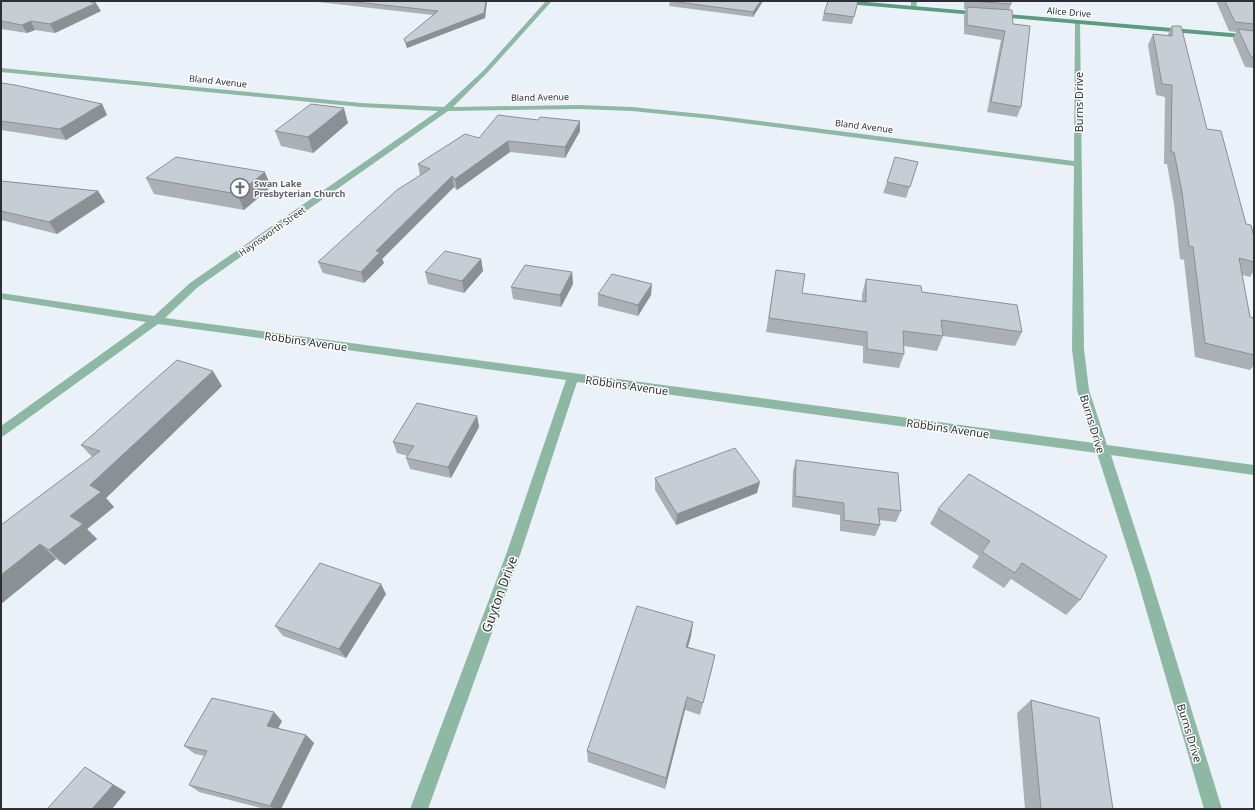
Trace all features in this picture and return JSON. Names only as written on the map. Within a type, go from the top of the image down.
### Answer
[{"type":"main road","name":"Alice Drive","points":[[835,1],[914,4],[1078,22],[1254,37]]},
{"type":"street","name":"Haynsworth Street","points":[[1,432],[156,320],[194,285],[446,109],[486,71],[549,1]]},
{"type":"street","name":"Burns Drive","points":[[1078,22],[1078,349],[1083,390],[1143,575],[1213,809]]},
{"type":"street","name":"Bland Avenue","points":[[1,70],[361,105],[446,109],[579,106],[632,109],[728,119],[1078,164]]},
{"type":"street","name":"Robbins Avenue","points":[[1,296],[156,320],[1254,470]]},
{"type":"street","name":"Guyton Drive","points":[[419,809],[514,552],[573,377]]},
{"type":"building","points":[[1,1],[86,1],[96,3],[50,24],[31,21],[22,25],[1,21]]},
{"type":"building","points":[[347,1],[486,1],[484,13],[406,43],[404,39],[438,11]]},
{"type":"building","points":[[670,1],[761,1],[753,12]]},
{"type":"building","points":[[828,1],[858,1],[854,17],[824,13]]},
{"type":"building","points":[[970,1],[1011,1],[1011,4]]},
{"type":"building","points":[[1225,1],[1254,1],[1254,24],[1235,22]]},
{"type":"building","points":[[967,7],[1012,10],[1013,24],[1030,26],[1021,107],[991,102],[1005,31],[967,25]]},
{"type":"building","points":[[1172,26],[1181,26],[1207,129],[1221,131],[1246,224],[1251,225],[1254,237],[1254,262],[1239,258],[1250,317],[1254,318],[1254,355],[1205,343],[1193,247],[1189,246],[1182,192],[1174,152],[1171,152],[1172,85],[1162,84],[1153,34],[1172,36]]},
{"type":"building","points":[[1238,29],[1254,31],[1254,57],[1251,57]]},
{"type":"building","points":[[1,83],[102,104],[60,129],[1,121]]},
{"type":"building","points":[[311,104],[344,108],[308,137],[275,131]]},
{"type":"building","points":[[498,115],[538,120],[540,117],[580,121],[565,147],[508,141],[455,179],[452,176],[376,251],[380,252],[361,272],[318,262],[397,190],[430,169],[418,164],[465,134],[479,138]]},
{"type":"building","points":[[176,157],[265,172],[237,194],[146,178]]},
{"type":"building","points":[[895,157],[918,162],[910,187],[887,182]]},
{"type":"building","points":[[1,181],[98,191],[49,222],[1,211]]},
{"type":"building","points":[[445,251],[481,259],[462,281],[425,272]]},
{"type":"building","points":[[525,265],[572,272],[560,295],[511,287]]},
{"type":"building","points":[[776,270],[805,274],[802,293],[866,302],[866,279],[921,286],[922,292],[1017,305],[1022,332],[941,320],[943,336],[903,331],[904,354],[867,349],[867,332],[769,318]]},
{"type":"building","points":[[612,274],[652,284],[638,305],[598,294]]},
{"type":"building","points":[[177,360],[213,371],[90,485],[101,492],[70,516],[83,524],[49,550],[40,544],[1,575],[1,525],[100,451],[81,445]]},
{"type":"building","points":[[417,403],[477,416],[448,467],[406,458],[414,446],[393,442]]},
{"type":"building","points":[[735,448],[760,482],[677,514],[655,478]]},
{"type":"building","points":[[796,460],[898,473],[901,511],[878,508],[880,525],[844,520],[844,503],[795,496]]},
{"type":"building","points":[[969,474],[1107,556],[1080,600],[1022,563],[1015,573],[982,552],[990,541],[938,509]]},
{"type":"building","points":[[320,563],[381,584],[339,649],[275,626]]},
{"type":"building","points":[[637,606],[693,622],[686,647],[715,655],[703,703],[687,697],[666,778],[587,751]]},
{"type":"building","points":[[212,698],[274,712],[267,726],[306,735],[270,806],[189,785],[207,751],[184,746]]},
{"type":"building","points":[[1031,700],[1099,718],[1113,809],[1041,809]]},
{"type":"building","points":[[85,767],[113,785],[92,809],[47,809]]},
{"type":"place","name":"Swan Lake Presbyterian Church","points":[[240,188]]}]
